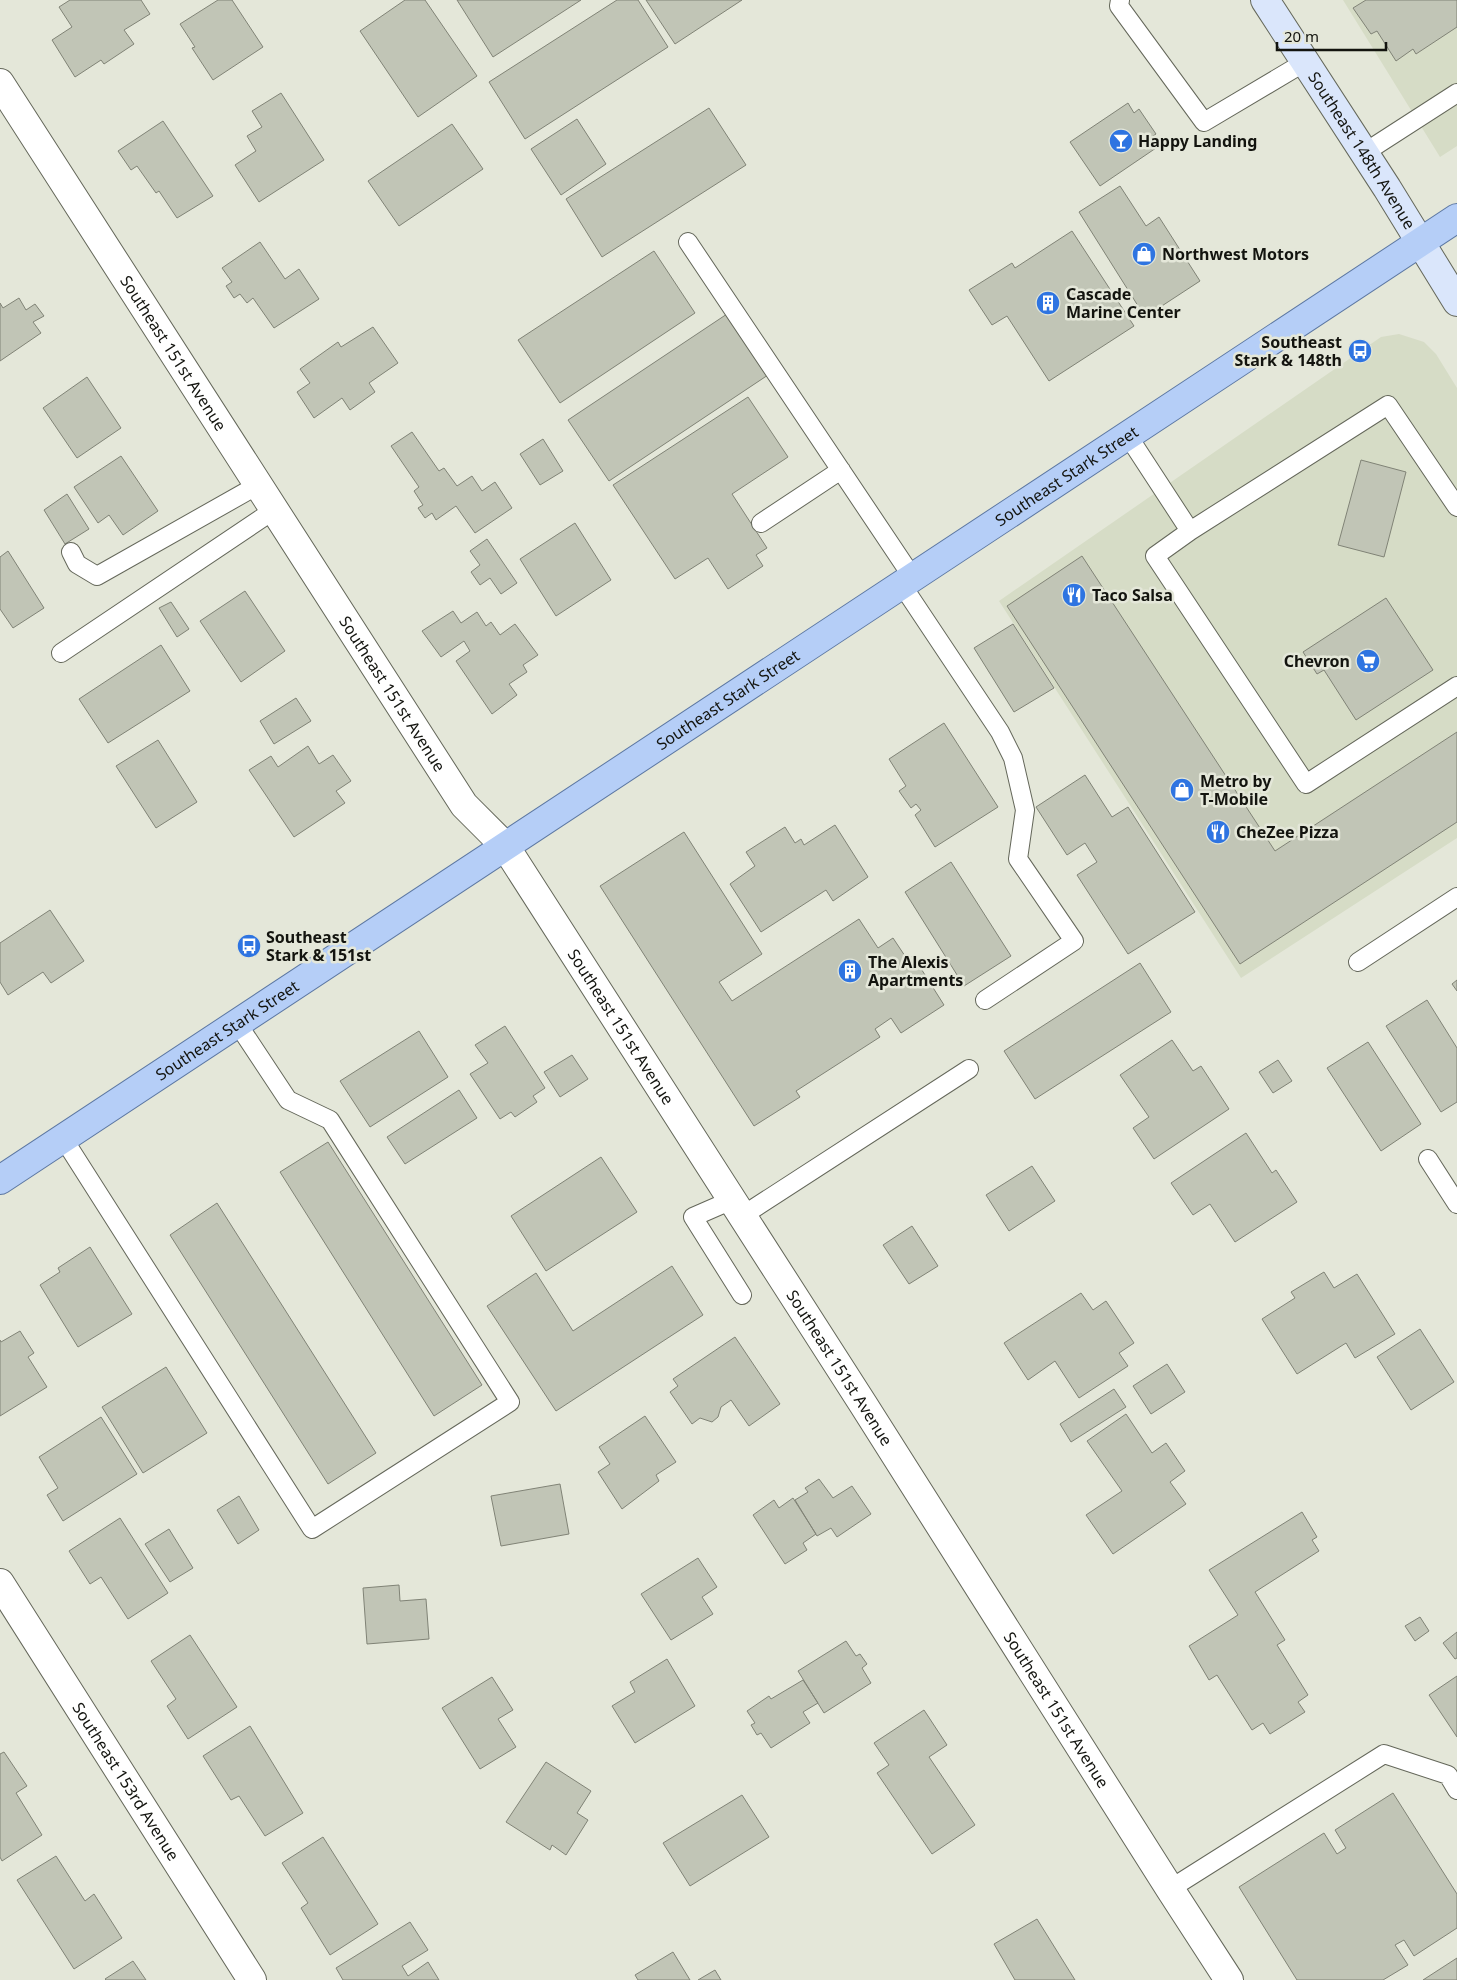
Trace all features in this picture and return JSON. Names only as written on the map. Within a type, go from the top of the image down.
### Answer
[{"type":"main road","name":"Southeast 148th Avenue","points":[[1266,0],[1457,302]]},
{"type":"main road","name":"Southeast Stark Street","points":[[3,1172],[63,1138],[1457,218]]},
{"type":"street","name":"Southeast 151st Avenue","points":[[0,83],[464,805],[504,846],[948,1537],[1170,1890],[1230,1980]]},
{"type":"street","name":"Southeast 153rd Avenue","points":[[0,1583],[252,1980]]},
{"type":"lane","points":[[1120,0],[1119,6],[1204,122],[1305,62]]},
{"type":"lane","points":[[1364,153],[1457,93]]},
{"type":"lane","points":[[688,242],[842,470],[1000,732],[1013,758],[1022,790],[1025,810],[1018,859],[1074,941],[985,1000]]},
{"type":"lane","points":[[1457,507],[1388,404],[1190,531],[1155,556],[1306,784],[1457,686]]},
{"type":"lane","points":[[1128,436],[1190,531]]},
{"type":"lane","points":[[761,523],[842,470]]},
{"type":"lane","points":[[71,552],[78,564],[97,576],[258,485]]},
{"type":"lane","points":[[61,653],[274,510]]},
{"type":"lane","points":[[1358,962],[1457,897]]},
{"type":"lane","points":[[63,1138],[312,1529],[510,1402],[330,1120],[288,1100],[236,1023]]},
{"type":"lane","points":[[742,1295],[693,1218],[737,1208],[969,1069]]},
{"type":"lane","points":[[1428,1159],[1457,1204]]},
{"type":"lane","points":[[1170,1890],[1384,1754],[1448,1775],[1457,1790]]},
{"type":"shaded area","points":[[1343,0],[1457,0],[1457,146],[1440,157]]},
{"type":"shaded area","points":[[1399,334],[1424,342],[1436,354],[1457,388],[1457,838],[1241,978],[999,601],[1381,337]]},
{"type":"building","points":[[70,0],[141,0],[150,14],[124,30],[134,44],[104,64],[101,60],[75,77],[52,40],[72,27],[59,7]]},
{"type":"building","points":[[218,0],[232,0],[263,47],[213,80],[192,48],[195,47],[180,24]]},
{"type":"building","points":[[405,0],[425,0],[477,76],[418,117],[360,31]]},
{"type":"building","points":[[457,0],[581,0],[493,57]]},
{"type":"building","points":[[617,0],[638,0],[668,47],[525,139],[489,82]]},
{"type":"building","points":[[646,0],[742,0],[675,44]]},
{"type":"building","points":[[1366,0],[1457,0],[1457,27],[1416,54],[1413,49],[1396,61],[1377,31],[1371,34],[1353,8]]},
{"type":"building","points":[[281,93],[324,160],[259,202],[235,165],[256,151],[247,136],[262,127],[252,111]]},
{"type":"building","points":[[1128,103],[1134,113],[1139,109],[1156,134],[1150,138],[1156,148],[1100,186],[1070,142]]},
{"type":"building","points":[[709,108],[746,165],[602,257],[566,199]]},
{"type":"building","points":[[577,119],[606,164],[561,195],[531,149]]},
{"type":"building","points":[[163,121],[213,196],[177,218],[159,191],[156,193],[137,166],[131,170],[118,151]]},
{"type":"building","points":[[452,124],[483,169],[399,226],[368,181]]},
{"type":"building","name":"Northwest Motors","points":[[1120,186],[1146,226],[1159,217],[1200,281],[1145,317],[1079,212]]},
{"type":"building","name":"Cascade Marine Center","points":[[1072,231],[1134,326],[1049,381],[1007,316],[992,325],[969,290],[1012,263],[1015,268]]},
{"type":"building","points":[[260,242],[285,279],[299,269],[319,299],[274,328],[253,298],[247,303],[240,294],[234,298],[226,286],[232,282],[222,268]]},
{"type":"building","points":[[654,251],[695,313],[560,403],[518,340]]},
{"type":"building","points":[[19,298],[26,310],[35,304],[44,316],[33,322],[41,333],[0,361],[0,303],[3,308]]},
{"type":"building","points":[[730,312],[771,373],[609,481],[568,420]]},
{"type":"building","points":[[373,327],[398,363],[369,383],[375,392],[350,410],[342,398],[314,418],[297,392],[310,383],[300,369],[338,342],[341,347]]},
{"type":"building","points":[[87,377],[121,428],[77,458],[43,408]]},
{"type":"building","points":[[748,397],[788,457],[732,494],[767,548],[756,555],[763,566],[728,589],[708,558],[675,579],[613,485]]},
{"type":"building","points":[[412,432],[439,471],[444,468],[457,486],[472,476],[482,491],[495,482],[512,508],[475,533],[456,506],[436,520],[432,513],[425,518],[418,508],[423,505],[414,491],[419,487],[391,446]]},
{"type":"building","points":[[543,439],[563,471],[540,485],[520,454]]},
{"type":"building","points":[[121,456],[158,511],[123,535],[109,515],[98,523],[74,487]]},
{"type":"building","points":[[1361,460],[1406,472],[1384,557],[1338,545]]},
{"type":"building","points":[[67,494],[89,529],[65,544],[44,510]]},
{"type":"building","points":[[575,523],[611,580],[556,616],[520,559]]},
{"type":"building","points":[[487,539],[517,583],[501,594],[490,578],[480,585],[471,572],[480,565],[470,551]]},
{"type":"building","points":[[8,551],[44,608],[13,628],[0,609],[0,557]]},
{"type":"building","points":[[1082,556],[1275,851],[1457,732],[1457,822],[1240,964],[1007,606]]},
{"type":"building","points":[[245,591],[285,651],[241,682],[200,621]]},
{"type":"building","name":"Chevron","points":[[1386,598],[1433,670],[1356,720],[1324,670],[1317,674],[1303,652]]},
{"type":"building","points":[[171,602],[189,629],[177,637],[159,608]]},
{"type":"building","points":[[453,611],[461,623],[477,612],[486,626],[491,622],[500,635],[515,624],[538,655],[523,665],[527,672],[509,684],[517,695],[492,714],[456,661],[470,651],[464,641],[441,657],[422,631]]},
{"type":"building","points":[[1013,624],[1054,688],[1014,712],[974,648]]},
{"type":"building","points":[[161,645],[190,691],[108,743],[79,699]]},
{"type":"building","points":[[296,698],[311,721],[274,744],[260,721]]},
{"type":"building","points":[[944,723],[998,807],[935,847],[915,815],[921,810],[916,804],[911,808],[899,791],[906,786],[889,759]]},
{"type":"building","points":[[158,740],[197,802],[156,828],[116,766]]},
{"type":"building","points":[[308,746],[319,764],[333,755],[351,781],[336,791],[345,803],[294,837],[249,770],[271,756],[278,767]]},
{"type":"building","points":[[1085,775],[1112,817],[1128,807],[1195,912],[1128,954],[1077,875],[1097,862],[1085,843],[1067,855],[1036,807]]},
{"type":"building","points":[[835,825],[868,877],[833,901],[826,890],[761,932],[730,884],[755,866],[746,852],[785,827],[795,843],[801,839],[804,845]]},
{"type":"building","name":"The Alexis Apartments","points":[[684,832],[762,954],[719,982],[732,1001],[859,919],[878,948],[893,938],[907,959],[913,956],[944,1005],[901,1033],[891,1018],[875,1029],[880,1037],[796,1091],[800,1097],[754,1126],[600,886]]},
{"type":"building","points":[[951,862],[1011,956],[964,986],[905,892]]},
{"type":"building","points":[[50,910],[84,961],[51,983],[43,972],[8,995],[0,982],[0,943]]},
{"type":"building","points":[[1140,963],[1171,1012],[1035,1099],[1004,1051]]},
{"type":"building","points":[[1457,980],[1457,991],[1452,984]]},
{"type":"building","points":[[1427,1000],[1457,1048],[1457,1102],[1441,1112],[1386,1026]]},
{"type":"building","points":[[505,1026],[545,1088],[533,1096],[537,1102],[515,1117],[511,1112],[500,1119],[470,1074],[488,1063],[475,1045]]},
{"type":"building","points":[[419,1031],[448,1077],[370,1127],[340,1081]]},
{"type":"building","points":[[1172,1040],[1193,1071],[1201,1066],[1229,1109],[1154,1159],[1133,1128],[1149,1117],[1120,1075]]},
{"type":"building","points":[[1368,1042],[1421,1124],[1381,1151],[1327,1068]]},
{"type":"building","points":[[572,1055],[588,1079],[560,1097],[544,1072]]},
{"type":"building","points":[[1278,1060],[1292,1081],[1273,1093],[1259,1072]]},
{"type":"building","points":[[459,1090],[477,1118],[405,1164],[387,1137]]},
{"type":"building","points":[[1246,1133],[1272,1173],[1276,1170],[1297,1202],[1235,1242],[1210,1204],[1193,1215],[1171,1183]]},
{"type":"building","points":[[328,1142],[482,1385],[434,1416],[280,1172]]},
{"type":"building","points":[[601,1157],[637,1212],[546,1271],[511,1216]]},
{"type":"building","points":[[1032,1166],[1055,1201],[1009,1231],[986,1195]]},
{"type":"building","points":[[217,1203],[376,1453],[328,1484],[170,1235]]},
{"type":"building","points":[[912,1226],[938,1266],[909,1284],[883,1245]]},
{"type":"building","points":[[90,1247],[132,1314],[78,1347],[40,1285],[60,1272],[58,1268]]},
{"type":"building","points":[[672,1266],[703,1315],[556,1411],[487,1306],[536,1273],[573,1331]]},
{"type":"building","points":[[1324,1272],[1334,1288],[1357,1274],[1395,1334],[1355,1358],[1346,1343],[1297,1374],[1262,1319],[1295,1298],[1291,1292]]},
{"type":"building","points":[[1081,1293],[1093,1310],[1106,1301],[1134,1343],[1119,1353],[1128,1366],[1079,1398],[1055,1361],[1028,1380],[1004,1343]]},
{"type":"building","points":[[1420,1329],[1454,1382],[1411,1410],[1377,1357]]},
{"type":"building","points":[[20,1331],[34,1353],[28,1357],[47,1387],[0,1416],[0,1340],[1,1342]]},
{"type":"building","points":[[735,1337],[780,1404],[749,1426],[731,1400],[721,1407],[718,1417],[712,1422],[700,1418],[692,1424],[670,1392],[678,1386],[673,1379]]},
{"type":"building","points":[[1167,1364],[1185,1392],[1151,1414],[1133,1386]]},
{"type":"building","points":[[166,1367],[207,1433],[143,1473],[102,1407]]},
{"type":"building","points":[[1114,1389],[1126,1407],[1071,1442],[1060,1424]]},
{"type":"building","points":[[1126,1414],[1152,1453],[1166,1443],[1185,1471],[1170,1482],[1186,1504],[1113,1554],[1086,1515],[1122,1491],[1087,1441]]},
{"type":"building","points":[[645,1416],[676,1462],[656,1475],[659,1481],[622,1509],[598,1472],[610,1464],[599,1447]]},
{"type":"building","points":[[101,1417],[137,1474],[63,1521],[47,1495],[58,1488],[39,1457]]},
{"type":"building","points":[[819,1479],[833,1498],[852,1486],[871,1514],[837,1537],[831,1528],[817,1536],[795,1500],[808,1492],[805,1488]]},
{"type":"building","points":[[560,1484],[569,1534],[501,1546],[491,1496]]},
{"type":"building","points":[[239,1496],[259,1530],[238,1544],[217,1510]]},
{"type":"building","points":[[793,1498],[816,1534],[803,1543],[807,1550],[785,1564],[753,1515],[774,1500],[779,1508]]},
{"type":"building","points":[[1302,1512],[1317,1537],[1312,1540],[1319,1551],[1255,1592],[1285,1640],[1277,1645],[1308,1695],[1298,1702],[1305,1712],[1270,1734],[1263,1723],[1252,1730],[1217,1675],[1209,1680],[1189,1646],[1238,1615],[1209,1570]]},
{"type":"building","points":[[120,1518],[168,1593],[128,1619],[101,1577],[90,1584],[69,1551]]},
{"type":"building","points":[[169,1529],[193,1568],[170,1582],[145,1544]]},
{"type":"building","points":[[698,1558],[717,1587],[702,1597],[713,1614],[671,1640],[641,1594]]},
{"type":"building","points":[[399,1585],[400,1601],[426,1599],[429,1639],[367,1644],[363,1588]]},
{"type":"building","points":[[1420,1617],[1429,1631],[1415,1641],[1405,1626]]},
{"type":"building","points":[[1457,1632],[1457,1658],[1455,1659],[1443,1643]]},
{"type":"building","points":[[190,1635],[237,1707],[188,1739],[167,1706],[176,1699],[151,1661]]},
{"type":"building","points":[[846,1641],[856,1656],[860,1654],[867,1664],[862,1668],[871,1683],[824,1713],[798,1671]]},
{"type":"building","points":[[667,1659],[695,1706],[635,1743],[612,1706],[635,1692],[630,1682]]},
{"type":"building","points":[[1457,1676],[1457,1737],[1429,1695]]},
{"type":"building","points":[[492,1677],[513,1710],[498,1719],[516,1747],[480,1769],[442,1708]]},
{"type":"building","points":[[803,1680],[818,1703],[803,1712],[810,1723],[771,1748],[761,1733],[757,1735],[751,1725],[755,1723],[747,1711],[769,1696],[771,1699]]},
{"type":"building","points":[[924,1710],[947,1745],[929,1757],[975,1825],[932,1854],[877,1773],[889,1765],[874,1743]]},
{"type":"building","points":[[250,1726],[303,1813],[265,1836],[239,1796],[231,1800],[203,1756]]},
{"type":"building","points":[[4,1752],[27,1786],[16,1793],[42,1835],[2,1861],[0,1857],[0,1754]]},
{"type":"building","points":[[546,1762],[591,1791],[577,1813],[588,1820],[566,1855],[552,1845],[550,1850],[506,1822]]},
{"type":"building","points":[[1393,1793],[1457,1894],[1457,1928],[1414,1956],[1404,1940],[1395,1945],[1408,1965],[1383,1980],[1297,1980],[1239,1887],[1324,1833],[1337,1854],[1346,1848],[1335,1830]]},
{"type":"building","points":[[742,1795],[769,1837],[690,1886],[663,1843]]},
{"type":"building","points":[[323,1837],[378,1924],[330,1955],[301,1908],[308,1903],[282,1863]]},
{"type":"building","points":[[56,1856],[85,1901],[94,1894],[122,1938],[74,1969],[17,1880]]},
{"type":"building","points":[[1037,1919],[1075,1980],[1015,1980],[994,1944]]},
{"type":"building","points":[[410,1922],[428,1950],[402,1966],[408,1976],[428,1962],[439,1980],[343,1980],[336,1968]]},
{"type":"building","points":[[673,1952],[690,1980],[638,1980],[635,1975]]},
{"type":"building","points":[[1457,1958],[1457,1980],[1423,1980]]},
{"type":"building","points":[[133,1961],[146,1980],[105,1979]]},
{"type":"building","points":[[715,1970],[721,1980],[698,1980]]},
{"type":"place","name":"Happy Landing","points":[[1121,141]]},
{"type":"place","name":"Northwest Motors","points":[[1144,254]]},
{"type":"place","name":"Cascade Marine Center","points":[[1048,303]]},
{"type":"place","name":"Southeast Stark & 148th","points":[[1360,351]]},
{"type":"place","name":"Taco Salsa","points":[[1074,595]]},
{"type":"place","name":"Chevron","points":[[1368,661]]},
{"type":"place","name":"Metro by T-Mobile","points":[[1182,790]]},
{"type":"place","name":"CheZee Pizza","points":[[1218,832]]},
{"type":"place","name":"Southeast Stark & 151st","points":[[249,946]]},
{"type":"place","name":"The Alexis Apartments","points":[[850,971]]}]
